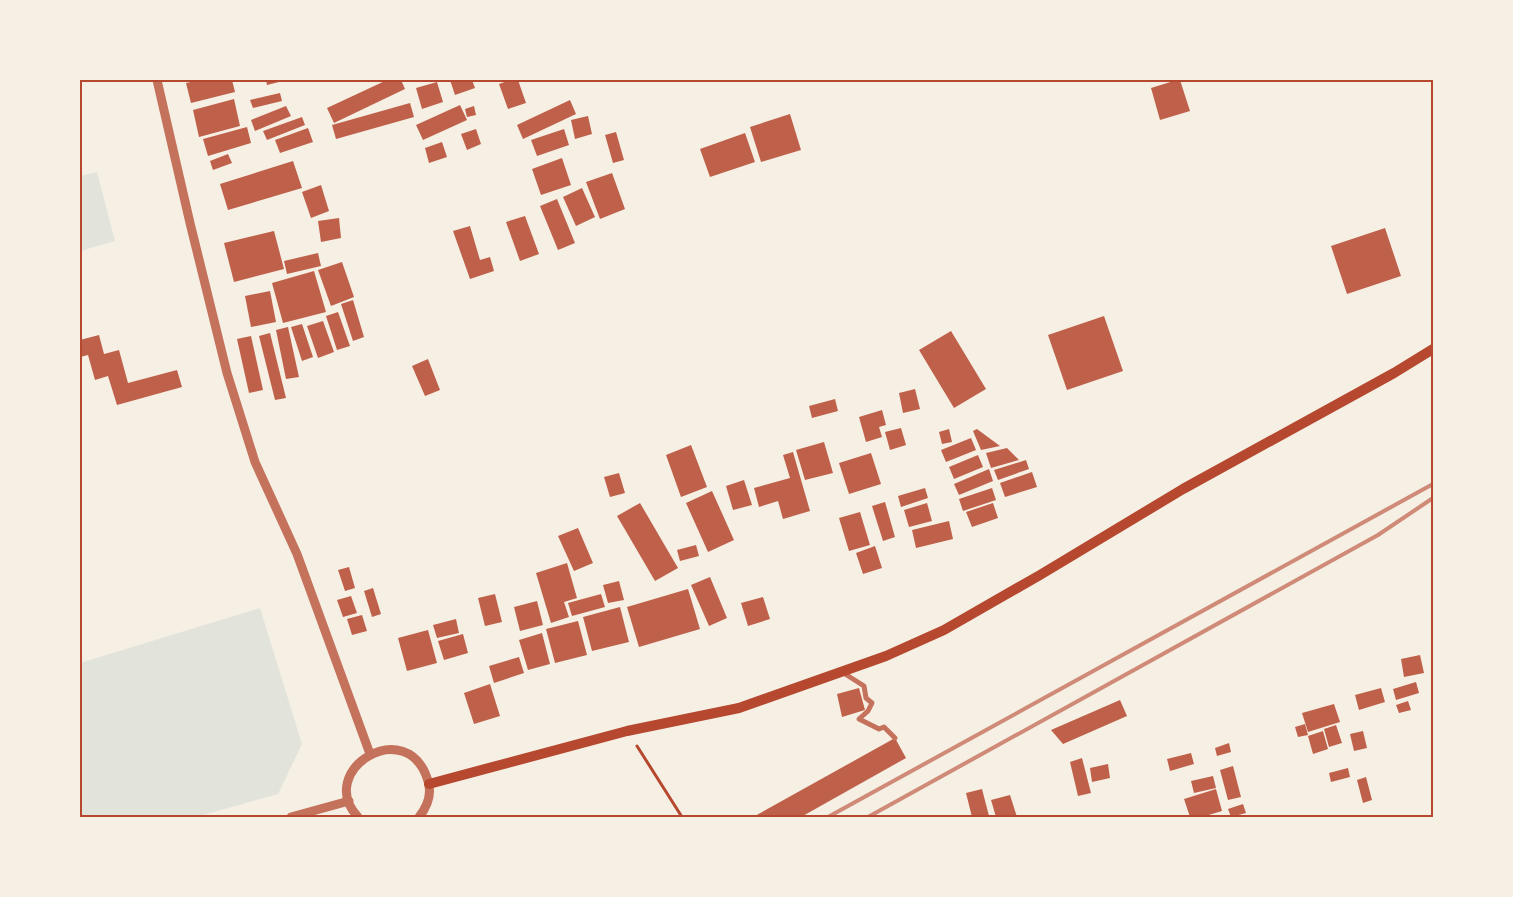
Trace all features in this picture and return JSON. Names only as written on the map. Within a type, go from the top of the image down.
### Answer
[{"type":"main road","points":[[429,784],[627,731],[739,708],[886,656],[944,630],[1040,575],[1183,488],[1394,373],[1433,349]]},
{"type":"street","points":[[156,80],[227,372],[255,462],[297,554],[370,754]]},
{"type":"street","points":[[842,672],[864,686],[866,698],[872,703],[868,711],[859,719],[879,729],[884,727],[895,738]]},
{"type":"street","points":[[358,817],[349,801],[347,790],[353,769],[370,754],[382,750],[395,750],[408,754],[418,761],[425,772],[429,784],[429,795],[426,806],[419,817]]},
{"type":"street","points":[[296,816],[349,801]]},
{"type":"path","points":[[627,731],[682,817]]},
{"type":"shaded area","points":[[97,172],[115,241],[80,251],[80,176]]},
{"type":"shaded area","points":[[260,608],[302,744],[278,794],[196,817],[80,817],[80,663]]},
{"type":"building","points":[[200,80],[232,80],[235,92],[191,103],[186,83]]},
{"type":"building","points":[[266,80],[283,80],[283,81],[267,85]]},
{"type":"building","points":[[387,80],[401,80],[405,89],[334,123],[327,108]]},
{"type":"building","points":[[450,80],[472,80],[475,88],[455,95]]},
{"type":"building","points":[[510,80],[518,80],[526,103],[508,109],[499,84]]},
{"type":"building","points":[[1180,80],[1190,111],[1160,120],[1151,88]]},
{"type":"building","points":[[437,82],[443,102],[422,109],[416,88]]},
{"type":"building","points":[[280,93],[282,101],[253,108],[250,100]]},
{"type":"building","points":[[234,99],[240,126],[199,137],[193,110]]},
{"type":"building","points":[[570,100],[576,114],[523,139],[517,125]]},
{"type":"building","points":[[410,103],[414,117],[336,139],[332,125]]},
{"type":"building","points":[[460,105],[467,120],[423,140],[416,125]]},
{"type":"building","points":[[286,106],[291,116],[255,131],[251,120]]},
{"type":"building","points":[[474,106],[476,115],[467,117],[465,109]]},
{"type":"building","points":[[790,114],[801,150],[761,162],[750,127]]},
{"type":"building","points":[[588,116],[592,134],[575,139],[571,120]]},
{"type":"building","points":[[302,117],[305,125],[267,140],[263,131]]},
{"type":"building","points":[[247,127],[251,143],[208,156],[203,139]]},
{"type":"building","points":[[308,128],[313,142],[280,153],[275,140]]},
{"type":"building","points":[[476,129],[481,144],[467,150],[461,134]]},
{"type":"building","points":[[564,129],[569,145],[537,156],[531,140]]},
{"type":"building","points":[[616,132],[624,160],[613,163],[605,135]]},
{"type":"building","points":[[745,133],[755,162],[710,177],[700,149]]},
{"type":"building","points":[[442,142],[447,157],[429,163],[425,148]]},
{"type":"building","points":[[228,154],[232,163],[213,170],[210,161]]},
{"type":"building","points":[[562,158],[571,185],[541,195],[532,169]]},
{"type":"building","points":[[293,161],[302,188],[228,210],[220,184]]},
{"type":"building","points":[[612,173],[625,209],[600,219],[586,182]]},
{"type":"building","points":[[321,185],[329,211],[311,218],[302,192]]},
{"type":"building","points":[[582,188],[595,217],[576,226],[563,197]]},
{"type":"building","points":[[557,199],[575,243],[558,250],[540,206]]},
{"type":"building","points":[[525,216],[539,254],[520,261],[506,222]]},
{"type":"building","points":[[339,218],[341,238],[321,242],[318,221]]},
{"type":"building","points":[[470,226],[480,260],[490,257],[494,271],[470,279],[453,231]]},
{"type":"building","points":[[1385,228],[1401,276],[1347,294],[1331,246]]},
{"type":"building","points":[[274,231],[284,269],[234,282],[224,243]]},
{"type":"building","points":[[318,253],[321,266],[287,274],[284,261]]},
{"type":"building","points":[[342,262],[354,297],[331,306],[318,270]]},
{"type":"building","points":[[314,271],[326,312],[283,323],[272,283]]},
{"type":"building","points":[[270,291],[276,322],[251,327],[245,296]]},
{"type":"building","points":[[353,300],[364,337],[353,341],[341,304]]},
{"type":"building","points":[[338,312],[350,346],[337,350],[326,316]]},
{"type":"building","points":[[1104,316],[1123,371],[1067,390],[1048,335]]},
{"type":"building","points":[[323,321],[334,352],[318,358],[307,326]]},
{"type":"building","points":[[302,324],[313,357],[302,361],[291,327]]},
{"type":"building","points":[[288,327],[299,377],[286,379],[276,330]]},
{"type":"building","points":[[951,331],[986,389],[954,408],[919,350]]},
{"type":"building","points":[[270,333],[286,398],[275,400],[259,336]]},
{"type":"building","points":[[99,335],[104,354],[119,350],[128,383],[177,370],[182,387],[117,405],[108,376],[95,380],[88,355],[80,357],[80,340]]},
{"type":"building","points":[[251,336],[263,390],[249,393],[237,339]]},
{"type":"building","points":[[428,359],[440,390],[425,396],[412,366]]},
{"type":"building","points":[[915,389],[920,409],[903,413],[899,393]]},
{"type":"building","points":[[835,399],[838,411],[812,418],[809,406]]},
{"type":"building","points":[[882,410],[886,425],[879,427],[882,437],[866,442],[859,417]]},
{"type":"building","points":[[901,428],[906,445],[890,450],[885,432]]},
{"type":"building","points":[[949,429],[952,442],[942,444],[939,432]]},
{"type":"building","points":[[977,429],[1000,446],[981,450],[973,431]]},
{"type":"building","points":[[971,438],[976,450],[946,462],[941,450]]},
{"type":"building","points":[[824,442],[833,473],[805,480],[796,450]]},
{"type":"building","points":[[691,445],[707,487],[681,497],[666,455]]},
{"type":"building","points":[[1007,448],[1019,460],[991,468],[986,453]]},
{"type":"building","points":[[793,452],[810,511],[783,519],[778,501],[759,507],[754,488],[790,478],[783,455]]},
{"type":"building","points":[[871,453],[881,484],[849,494],[839,463]]},
{"type":"building","points":[[978,455],[983,467],[954,479],[949,467]]},
{"type":"building","points":[[1026,460],[1029,469],[998,480],[994,470]]},
{"type":"building","points":[[989,469],[993,481],[959,495],[954,484]]},
{"type":"building","points":[[1032,472],[1037,487],[1005,497],[1000,483]]},
{"type":"building","points":[[619,473],[625,493],[610,497],[604,477]]},
{"type":"building","points":[[744,480],[752,505],[733,510],[726,486]]},
{"type":"building","points":[[925,488],[928,498],[901,507],[898,496]]},
{"type":"building","points":[[992,488],[996,500],[963,511],[959,499]]},
{"type":"building","points":[[712,491],[734,540],[708,552],[686,503]]},
{"type":"building","points":[[885,502],[895,537],[883,541],[872,506]]},
{"type":"building","points":[[640,503],[678,568],[655,581],[617,516]]},
{"type":"building","points":[[927,503],[932,521],[909,527],[904,510]]},
{"type":"building","points":[[993,503],[998,518],[972,527],[966,512]]},
{"type":"building","points":[[860,512],[870,545],[849,551],[839,518]]},
{"type":"building","points":[[949,521],[953,539],[916,548],[912,530]]},
{"type":"building","points":[[578,528],[593,563],[574,571],[558,536]]},
{"type":"building","points":[[696,545],[699,556],[680,561],[677,550]]},
{"type":"building","points":[[875,546],[882,568],[863,574],[856,553]]},
{"type":"building","points":[[567,563],[577,598],[564,602],[569,617],[551,623],[536,573]]},
{"type":"building","points":[[349,567],[355,588],[345,591],[338,570]]},
{"type":"building","points":[[710,577],[727,618],[709,626],[691,585]]},
{"type":"building","points":[[619,581],[624,600],[608,603],[603,585]]},
{"type":"building","points":[[373,588],[381,614],[372,617],[364,591]]},
{"type":"building","points":[[688,589],[700,629],[639,647],[627,607]]},
{"type":"building","points":[[495,594],[502,622],[485,626],[478,598]]},
{"type":"building","points":[[601,594],[605,607],[572,616],[568,603]]},
{"type":"building","points":[[351,596],[357,613],[343,617],[337,600]]},
{"type":"building","points":[[763,597],[770,619],[748,626],[741,603]]},
{"type":"building","points":[[537,601],[543,625],[520,631],[514,607]]},
{"type":"building","points":[[620,607],[629,642],[592,651],[583,617]]},
{"type":"building","points":[[362,615],[367,631],[352,635],[347,619]]},
{"type":"building","points":[[456,619],[459,633],[437,638],[433,625]]},
{"type":"building","points":[[578,621],[587,655],[555,663],[546,629]]},
{"type":"building","points":[[428,630],[437,663],[407,671],[398,638]]},
{"type":"building","points":[[542,633],[550,664],[528,670],[519,640]]},
{"type":"building","points":[[463,634],[468,653],[444,660],[438,641]]},
{"type":"building","points":[[1420,655],[1424,673],[1404,677],[1401,659]]},
{"type":"building","points":[[519,657],[524,673],[494,683],[489,666]]},
{"type":"building","points":[[1416,682],[1419,693],[1396,700],[1393,689]]},
{"type":"building","points":[[490,684],[500,716],[474,724],[464,693]]},
{"type":"building","points":[[859,688],[865,710],[842,717],[837,694]]},
{"type":"building","points":[[1381,688],[1385,702],[1359,710],[1355,695]]},
{"type":"building","points":[[1120,700],[1127,716],[1063,744],[1051,730]]},
{"type":"building","points":[[1408,701],[1411,710],[1399,713],[1396,705]]},
{"type":"building","points":[[1334,704],[1340,722],[1308,732],[1302,713]]},
{"type":"building","points":[[1305,724],[1308,735],[1298,737],[1295,727]]},
{"type":"building","points":[[1336,725],[1342,743],[1329,747],[1324,729]]},
{"type":"building","points":[[1323,731],[1328,749],[1313,754],[1308,736]]},
{"type":"building","points":[[1363,731],[1367,748],[1354,751],[1350,734]]},
{"type":"building","points":[[895,738],[906,758],[801,817],[753,817]]},
{"type":"building","points":[[1229,743],[1231,752],[1217,756],[1215,748]]},
{"type":"building","points":[[1191,753],[1194,764],[1170,771],[1167,759]]},
{"type":"building","points":[[1082,758],[1091,793],[1078,796],[1070,762]]},
{"type":"building","points":[[1108,764],[1110,778],[1092,782],[1090,768]]},
{"type":"building","points":[[1233,766],[1241,797],[1228,800],[1220,770]]},
{"type":"building","points":[[1348,768],[1350,777],[1331,782],[1329,773]]},
{"type":"building","points":[[1213,776],[1216,788],[1194,793],[1191,781]]},
{"type":"building","points":[[1366,777],[1372,800],[1363,803],[1357,780]]},
{"type":"building","points":[[982,789],[989,816],[972,817],[966,793]]},
{"type":"building","points":[[1216,789],[1222,811],[1202,817],[1190,817],[1184,799]]},
{"type":"building","points":[[1010,795],[1017,817],[996,817],[991,800]]},
{"type":"building","points":[[1243,804],[1246,813],[1231,817],[1228,809]]},
{"type":"railway","points":[[828,817],[1433,484]]},
{"type":"railway","points":[[868,817],[1378,535],[1433,498]]}]
